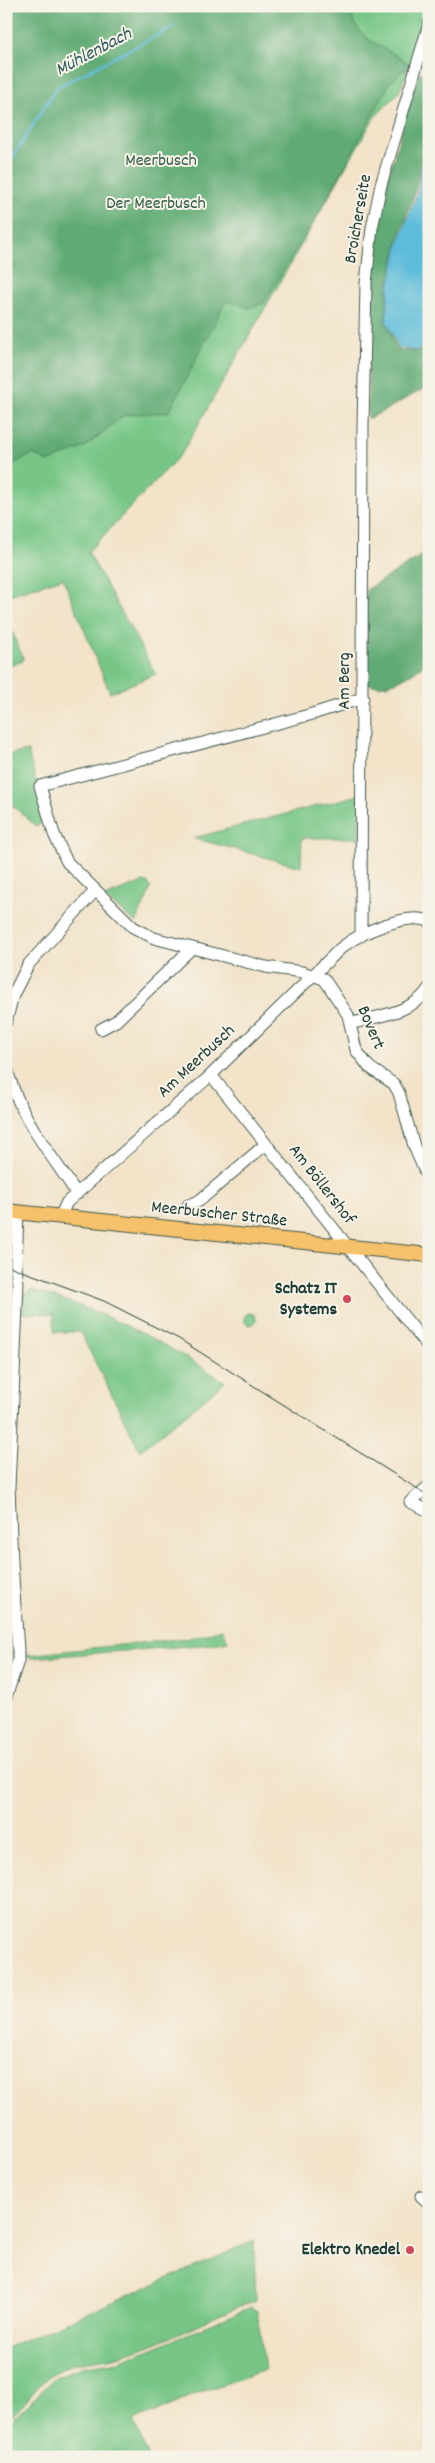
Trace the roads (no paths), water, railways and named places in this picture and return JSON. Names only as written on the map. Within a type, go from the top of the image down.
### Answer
[{"type":"main road","name":"Meerbuscher Straße","points":[[12,1212],[429,1255]]},
{"type":"street","name":"Broicherseite","points":[[363,426],[366,283],[372,228],[380,185],[429,24]]},
{"type":"street","name":"Am Berg","points":[[361,936],[363,426]]},
{"type":"street","name":"Bovert","points":[[363,698],[300,717],[40,786],[54,834],[67,862],[133,927],[154,938],[266,967],[313,975],[324,979],[348,1015],[356,1050],[363,1061],[394,1084],[400,1093],[414,1146],[429,1182]]},
{"type":"street","points":[[6,1022],[13,995],[28,965],[95,891]]},
{"type":"street","name":"Am Meerbusch","points":[[60,1217],[63,1206],[211,1075],[341,948],[361,936],[408,918],[429,921]]},
{"type":"street","points":[[100,1029],[116,1022],[192,948]]},
{"type":"street","points":[[350,1024],[407,1007],[424,996],[429,988]]},
{"type":"street","points":[[6,1065],[12,1090],[25,1118],[77,1194]]},
{"type":"street","name":"Am Böllershof","points":[[211,1075],[429,1348]]},
{"type":"street","name":"Am Böllershof","points":[[188,1205],[199,1201],[266,1144]]},
{"type":"street","points":[[6,1697],[18,1661],[9,1487],[18,1284],[12,1212]]},
{"type":"street","points":[[429,1486],[410,1502],[429,1512]]},
{"type":"water","points":[[429,143],[429,342],[417,351],[399,348],[386,321],[389,286],[399,241],[417,193],[425,149]]},
{"type":"waterway","name":"Mühlenbach","points":[[6,168],[57,87],[175,26]]},
{"type":"tram line","points":[[6,1265],[104,1301],[179,1339],[429,1496]]},
{"type":"place","name":"Schatz IT Systems","points":[[347,1299]]},
{"type":"place","name":"Elektro Knedel","points":[[410,2250]]},
{"type":"park label","name":"Meerbusch","points":[[161,161]]},
{"type":"park label","name":"Der Meerbusch","points":[[156,204]]}]
